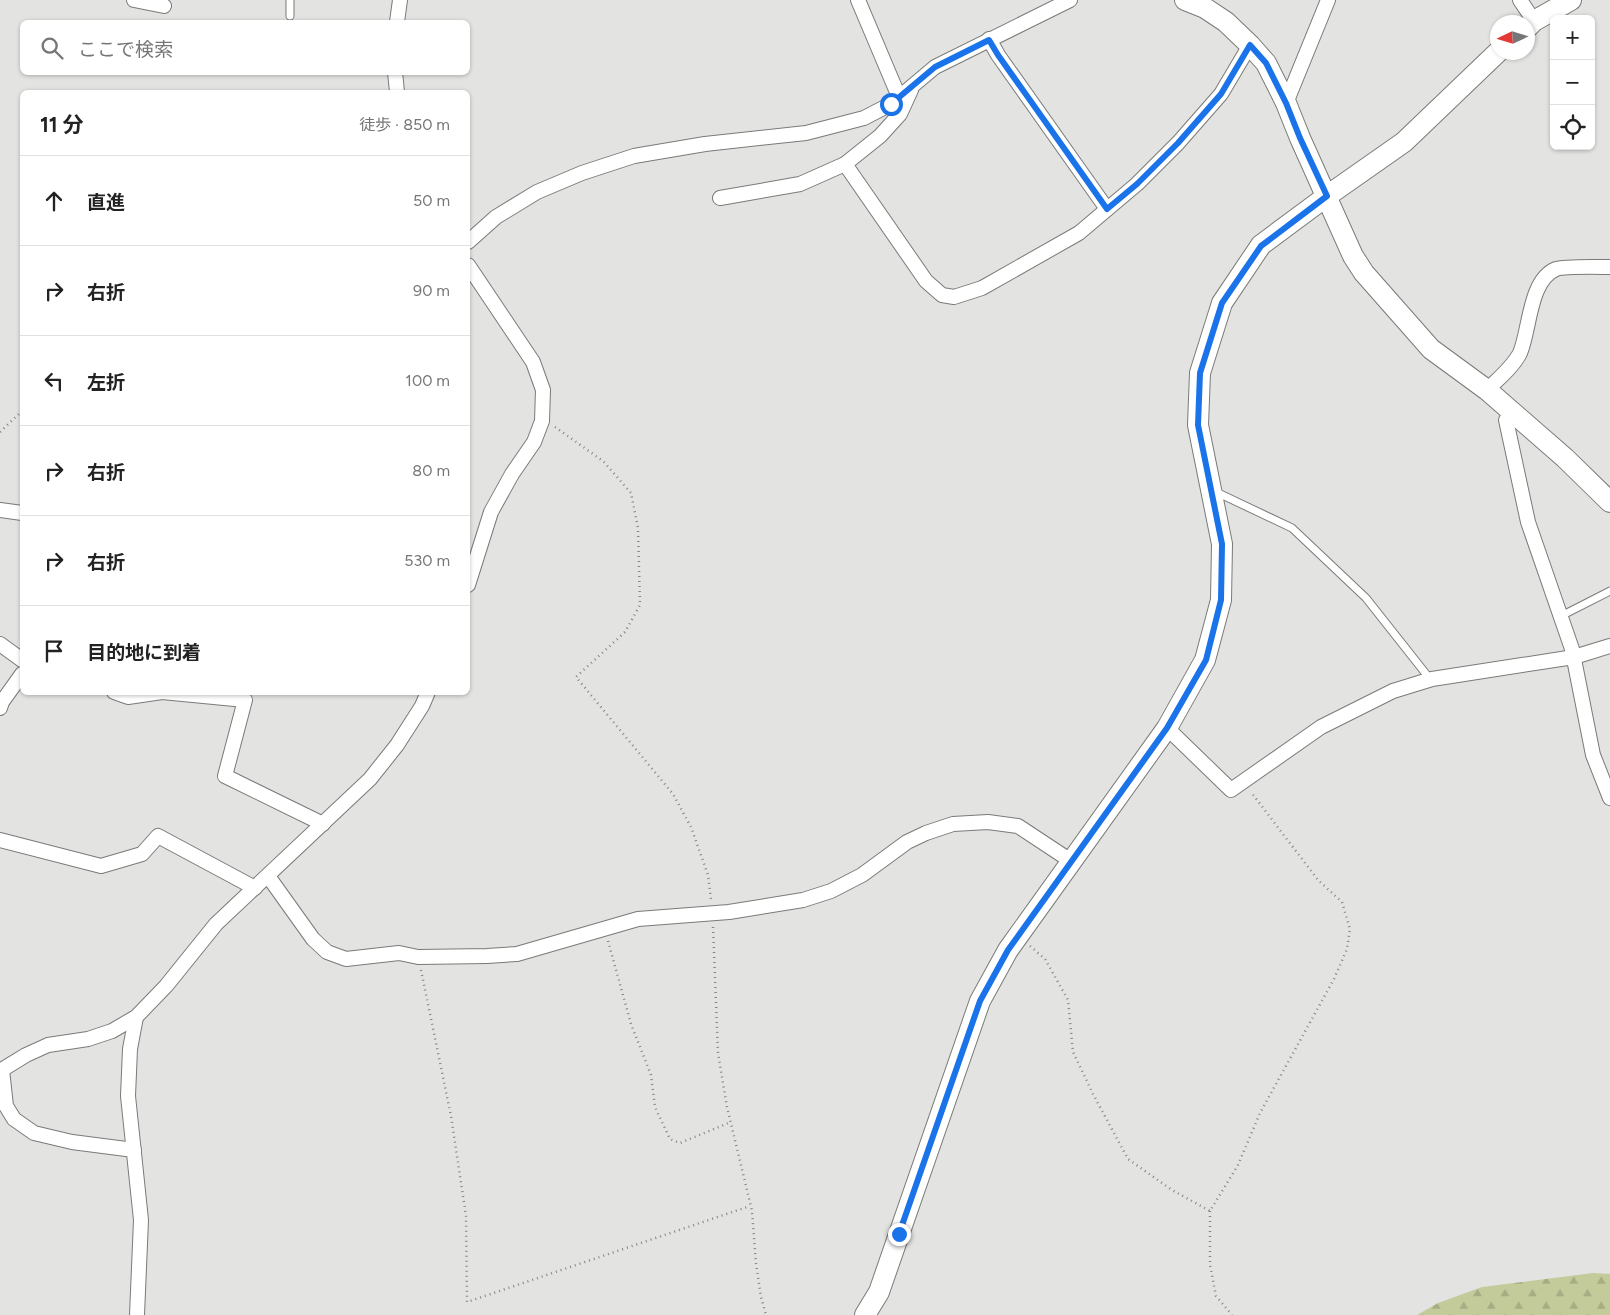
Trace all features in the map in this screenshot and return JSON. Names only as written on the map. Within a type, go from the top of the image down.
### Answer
[{"type":"street","points":[[134,0],[164,6]]},
{"type":"street","points":[[398,20],[400,0]]},
{"type":"street","points":[[858,0],[899,97]]},
{"type":"street","points":[[470,240],[496,217],[537,192],[582,172],[634,156],[705,144],[806,133],[864,118],[891,104],[935,67],[1070,0]]},
{"type":"street","points":[[1185,0],[1205,8],[1226,22],[1266,63],[1286,103],[1353,256],[1364,273],[1431,349],[1486,390],[1565,458],[1610,502]]},
{"type":"street","points":[[1286,103],[1328,0]]},
{"type":"street","points":[[1520,0],[1527,15]]},
{"type":"street","points":[[1535,22],[1570,0]]},
{"type":"street","points":[[989,40],[1107,209]]},
{"type":"street","points":[[845,164],[926,280],[942,295],[954,297],[982,288],[1080,233],[1137,184],[1178,143],[1221,94],[1250,45]]},
{"type":"street","points":[[865,1315],[879,1292],[980,1001],[1018,935],[1167,728],[1206,660],[1221,600],[1222,544],[1198,425],[1200,373],[1222,303],[1261,246],[1327,196],[1404,142],[1490,60]]},
{"type":"street","points":[[395,75],[397,90]]},
{"type":"street","points":[[720,198],[800,184],[845,164],[880,136],[900,114],[912,86]]},
{"type":"street","points":[[470,267],[532,362],[543,390],[542,421],[534,442],[512,474],[491,512],[472,557],[470,571]]},
{"type":"street","points":[[1486,390],[1506,372],[1520,353],[1534,300],[1544,277],[1556,269],[1610,267]]},
{"type":"street","points":[[1511,413],[1506,420],[1528,522],[1574,657],[1593,755],[1610,798]]},
{"type":"street","points":[[0,510],[20,513]]},
{"type":"street","points":[[0,644],[20,659]]},
{"type":"street","points":[[1167,728],[1231,790],[1321,727],[1393,691],[1430,679],[1574,657],[1610,646]]},
{"type":"street","points":[[0,708],[2,702],[20,677]]},
{"type":"street","points":[[122,695],[128,697],[142,695]]},
{"type":"street","points":[[194,695],[246,700],[225,776],[323,824]]},
{"type":"street","points":[[134,1150],[72,1142],[34,1133],[14,1119],[6,1106],[1,1070],[26,1055],[48,1045],[88,1039],[112,1031],[136,1017],[166,986],[216,924],[370,779],[396,745],[422,706],[427,695]]},
{"type":"street","points":[[268,876],[313,939],[327,952],[346,958],[399,953],[418,957],[487,956],[517,954],[638,919],[713,913],[802,900],[831,891],[862,875],[907,842],[953,824],[988,822],[1018,826],[1071,860]]},
{"type":"street","points":[[0,840],[101,866],[142,854],[158,836],[255,888]]},
{"type":"street","points":[[136,1017],[130,1049],[128,1096],[141,1220],[136,1315]]},
{"type":"lane","points":[[290,0],[290,16]]},
{"type":"lane","points":[[1210,490],[1292,528],[1366,598],[1430,679]]},
{"type":"lane","points":[[1561,616],[1610,591]]},
{"type":"path","points":[[0,432],[20,413]]},
{"type":"path","points":[[542,416],[603,461],[630,493],[638,528],[640,605],[625,632],[576,677],[673,794],[691,827],[708,875],[713,913],[718,1053],[750,1206],[756,1264],[766,1315]]},
{"type":"path","points":[[1232,1315],[1216,1296],[1210,1265],[1210,1211],[1238,1165],[1260,1114],[1334,979],[1347,949],[1350,929],[1342,902],[1318,880],[1243,781]]},
{"type":"path","points":[[605,928],[631,1024],[651,1075],[655,1108],[670,1139],[680,1143],[731,1122]]},
{"type":"path","points":[[1018,935],[1045,959],[1068,1000],[1073,1052],[1092,1094],[1128,1159],[1172,1190],[1210,1211]]},
{"type":"path","points":[[418,957],[451,1116],[466,1216],[467,1302],[750,1206]]},
{"type":"green space","points":[[1593,1273],[1610,1274],[1610,1315],[1417,1315],[1438,1303],[1482,1287]]},
{"type":"route","points":[[891,104],[935,67],[989,40],[1107,209],[1137,184],[1178,143],[1221,94],[1250,45],[1266,63],[1286,103],[1327,196],[1261,246],[1222,303],[1200,373],[1198,425],[1222,544],[1221,600],[1206,660],[1167,728],[1038,906],[1008,950],[980,1001],[899,1234]]}]
